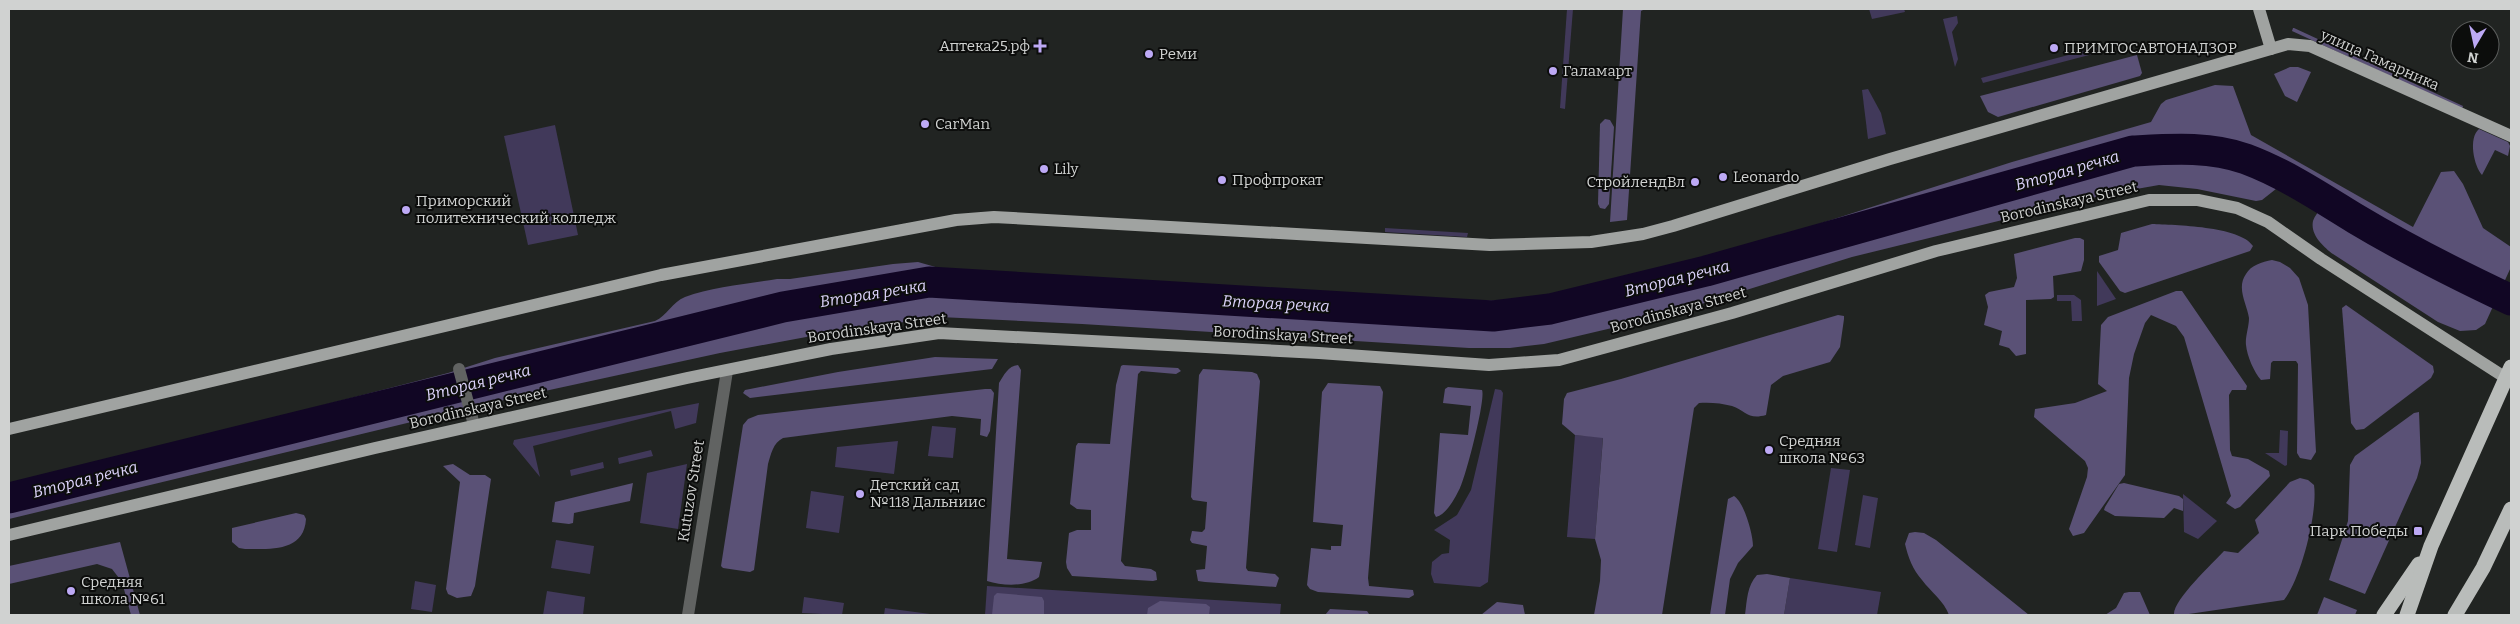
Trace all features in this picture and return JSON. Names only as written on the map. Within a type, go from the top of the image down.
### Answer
[{"type":"highway","points":[[2407,615],[2431,546],[2508,373]]},
{"type":"highway","points":[[2455,615],[2483,568],[2511,509]]},
{"type":"highway","points":[[2384,615],[2431,546]]},
{"type":"highway","points":[[2468,615],[2483,568]]},
{"type":"main road","points":[[9,429],[661,275],[956,220],[994,218],[1490,245],[1591,242],[1643,234],[1890,159],[2271,49],[2259,9]]},
{"type":"main road","name":"улица Гамарника","points":[[2271,49],[2288,44],[2310,46],[2511,136]]},
{"type":"main road","name":"Borodinskaya Street","points":[[9,535],[474,425],[687,378],[831,348],[939,333],[1319,353],[1489,365],[1559,360],[1732,313],[1936,251],[2149,200],[2198,200],[2238,208],[2268,222],[2320,259],[2508,373]]},
{"type":"street","points":[[458,369],[474,425]]},
{"type":"street","name":"Kutuzov Street","points":[[688,615],[727,371]]},
{"type":"shaded area","points":[[1567,9],[1573,9],[1565,109],[1560,108]]},
{"type":"shaded area","points":[[1623,9],[1645,9],[1641,11],[1627,220],[1610,222]]},
{"type":"shaded area","points":[[1869,9],[1904,9],[1905,12],[1872,19]]},
{"type":"shaded area","points":[[1957,16],[1958,23],[1952,32],[1958,59],[1955,67],[1943,19]]},
{"type":"shaded area","points":[[2293,28],[2463,106],[2462,109],[2292,31]]},
{"type":"shaded area","points":[[2099,47],[2100,49],[2093,51],[2093,54],[1983,83],[1981,78]]},
{"type":"shaded area","points":[[2137,55],[2142,73],[2140,76],[1998,117],[1988,112],[1980,96]]},
{"type":"shaded area","points":[[2290,67],[2298,67],[2311,72],[2297,102],[2285,96],[2274,74]]},
{"type":"shaded area","points":[[2215,85],[2233,86],[2251,135],[2413,227],[2441,172],[2454,171],[2463,184],[2483,228],[2511,247],[2511,267],[2485,324],[2476,330],[2460,331],[2438,322],[2333,254],[2322,244],[2314,231],[2313,221],[2319,206],[2285,186],[2281,185],[2262,200],[2256,201],[2197,189],[2159,185],[2108,194],[1852,257],[1663,316],[1544,344],[1510,348],[1469,348],[940,317],[833,332],[720,353],[490,403],[9,519],[9,486],[448,373],[495,358],[655,321],[663,316],[680,299],[718,288],[918,262],[946,270],[1421,300],[1533,301],[1639,279],[1706,260],[2012,162],[2151,122],[2161,104],[2166,100]]},
{"type":"shaded area","points":[[1868,89],[1881,113],[1886,134],[1868,139],[1862,90]]},
{"type":"shaded area","points":[[1605,119],[1610,120],[1614,127],[1609,204],[1605,209],[1600,208],[1598,204],[1600,124]]},
{"type":"shaded area","points":[[555,125],[578,235],[528,245],[504,136]]},
{"type":"shaded area","points":[[2479,129],[2508,142],[2510,146],[2508,156],[2495,150],[2482,175],[2473,152],[2474,139]]},
{"type":"shaded area","points":[[2152,224],[2190,226],[2235,234],[2246,239],[2253,246],[2250,251],[2125,293],[2120,291],[2099,262],[2099,256],[2118,250],[2121,233]]},
{"type":"shaded area","points":[[1385,228],[1468,233],[1467,237],[1385,232]]},
{"type":"shaded area","points":[[2075,238],[2084,240],[2084,260],[2081,271],[2053,276],[2054,297],[2051,299],[2026,300],[2026,354],[2016,356],[2009,348],[1999,345],[2002,331],[1984,325],[1988,307],[1985,295],[1989,292],[2014,287],[2017,278],[2014,254]]},
{"type":"shaded area","points":[[2272,260],[2290,268],[2299,278],[2308,305],[2316,452],[2311,460],[2300,458],[2297,453],[2298,364],[2296,361],[2273,361],[2271,363],[2270,379],[2261,380],[2249,359],[2246,345],[2249,318],[2242,290],[2243,279],[2254,266]]},
{"type":"shaded area","points":[[2097,271],[2116,299],[2097,306]]},
{"type":"shaded area","points":[[2176,291],[2182,291],[2247,386],[2246,390],[2232,390],[2229,395],[2230,450],[2232,456],[2248,459],[2269,471],[2270,476],[2240,507],[2235,509],[2226,503],[2231,496],[2184,337],[2176,326],[2151,315],[2145,323],[2134,354],[2129,378],[2125,475],[2084,533],[2073,536],[2069,529],[2087,477],[2088,468],[2085,461],[2034,417],[2035,409],[2075,403],[2107,391],[2098,384],[2101,325],[2108,317]]},
{"type":"shaded area","points":[[2057,295],[2074,295],[2081,300],[2082,321],[2072,321],[2071,301],[2057,301]]},
{"type":"shaded area","points":[[2346,305],[2433,366],[2434,372],[2431,378],[2364,429],[2356,430],[2351,423],[2342,308]]},
{"type":"shaded area","points":[[1838,315],[1844,316],[1840,347],[1830,362],[1783,376],[1771,385],[1766,415],[1751,416],[1732,406],[1715,403],[1699,403],[1694,408],[1662,615],[1594,615],[1600,581],[1601,560],[1595,539],[1603,438],[1575,435],[1562,424],[1564,399],[1567,393]]},
{"type":"shaded area","points":[[935,357],[998,359],[992,369],[750,398],[743,393],[745,390],[838,372]]},
{"type":"shaded area","points":[[1018,365],[1021,370],[1007,559],[1042,562],[1039,577],[1028,583],[1007,585],[987,581],[999,383],[1009,369]]},
{"type":"shaded area","points":[[1121,366],[1178,368],[1181,371],[1176,374],[1141,371],[1138,374],[1121,561],[1125,566],[1151,569],[1156,572],[1157,580],[1153,581],[1072,576],[1066,562],[1069,533],[1077,530],[1091,530],[1091,510],[1077,509],[1070,504],[1076,446],[1078,443],[1110,444],[1116,385]]},
{"type":"shaded area","points":[[1203,369],[1252,372],[1257,374],[1260,381],[1246,568],[1248,571],[1275,574],[1279,578],[1276,587],[1198,581],[1196,570],[1205,569],[1207,546],[1192,543],[1190,540],[1192,531],[1202,532],[1205,529],[1207,502],[1193,500],[1191,497],[1199,375]]},
{"type":"shaded area","points":[[1328,383],[1380,386],[1383,392],[1368,578],[1369,586],[1413,590],[1414,595],[1409,598],[1318,592],[1310,589],[1307,585],[1311,548],[1331,550],[1331,546],[1341,546],[1343,525],[1313,522],[1322,392]]},
{"type":"shaded area","points":[[1448,387],[1482,390],[1481,407],[1463,481],[1444,513],[1436,517],[1434,513],[1440,433],[1468,435],[1471,406],[1443,403],[1445,389]]},
{"type":"shaded area","points":[[991,389],[994,393],[990,431],[987,437],[980,435],[981,419],[952,416],[783,438],[780,440],[773,449],[768,464],[754,570],[750,572],[723,568],[721,566],[743,425],[748,419],[758,415]]},
{"type":"shaded area","points":[[1495,389],[1501,390],[1503,393],[1488,582],[1480,587],[1434,583],[1431,574],[1432,562],[1442,554],[1449,553],[1450,540],[1434,530],[1457,515],[1471,490]]},
{"type":"shaded area","points":[[699,403],[696,423],[675,429],[671,411],[533,446],[540,477],[513,444],[514,440]]},
{"type":"shaded area","points":[[2419,412],[2421,463],[2417,478],[2365,594],[2329,580],[2348,521],[2350,465],[2355,456],[2414,413]]},
{"type":"shaded area","points":[[932,426],[956,428],[953,458],[928,456]]},
{"type":"shaded area","points":[[2280,430],[2288,431],[2287,465],[2285,466],[2265,453],[2279,453]]},
{"type":"shaded area","points":[[1575,435],[1603,437],[1595,539],[1567,537]]},
{"type":"shaded area","points":[[898,441],[894,474],[835,467],[837,447]]},
{"type":"shaded area","points":[[651,450],[653,456],[619,464],[618,458]]},
{"type":"shaded area","points":[[603,462],[604,468],[571,476],[570,470]]},
{"type":"shaded area","points":[[453,464],[470,475],[485,475],[491,479],[475,586],[471,596],[457,598],[448,594],[446,589],[460,482],[443,466]]},
{"type":"shaded area","points":[[687,464],[678,529],[640,523],[647,473]]},
{"type":"shaded area","points":[[1831,468],[1850,470],[1837,552],[1818,549]]},
{"type":"shaded area","points":[[2300,478],[2308,480],[2314,485],[2315,497],[2311,528],[2302,562],[2284,600],[2182,615],[2174,614],[2176,607],[2187,591],[2224,551],[2238,553],[2259,533],[2255,520],[2290,482]]},
{"type":"shaded area","points":[[633,483],[630,501],[574,513],[573,523],[552,522],[555,502]]},
{"type":"shaded area","points":[[2124,483],[2179,496],[2183,499],[2183,511],[2174,508],[2164,518],[2115,516],[2104,510],[2119,484]]},
{"type":"shaded area","points":[[811,491],[844,496],[839,533],[806,528]]},
{"type":"shaded area","points":[[2183,494],[2217,521],[2198,539],[2184,532]]},
{"type":"shaded area","points":[[1863,495],[1878,498],[1870,548],[1855,545]]},
{"type":"shaded area","points":[[1734,496],[1738,499],[1747,519],[1753,546],[1738,563],[1730,579],[1725,615],[1710,615],[1728,499]]},
{"type":"shaded area","points":[[296,513],[304,515],[306,519],[304,530],[293,543],[275,548],[245,549],[239,548],[232,542],[232,528]]},
{"type":"shaded area","points":[[1909,533],[1924,533],[1936,540],[2029,615],[1949,615],[1941,601],[1913,568],[1905,544]]},
{"type":"shaded area","points":[[556,540],[594,546],[590,574],[551,568]]},
{"type":"shaded area","points":[[120,542],[140,615],[131,615],[122,582],[112,569],[97,564],[9,584],[9,566]]},
{"type":"shaded area","points":[[1767,574],[1790,578],[1784,615],[1745,615],[1751,584],[1757,575]]},
{"type":"shaded area","points":[[1790,578],[1881,592],[1877,615],[1784,615]]},
{"type":"shaded area","points":[[415,581],[436,585],[432,612],[411,609]]},
{"type":"shaded area","points":[[987,586],[1281,604],[1280,615],[985,615]]},
{"type":"shaded area","points":[[547,591],[585,597],[583,615],[543,615]]},
{"type":"shaded area","points":[[2140,592],[2150,615],[2105,615],[2116,608],[2124,593]]},
{"type":"shaded area","points":[[997,593],[1042,597],[1044,601],[1044,615],[992,615],[994,596]]},
{"type":"shaded area","points":[[804,597],[844,603],[842,615],[802,613]]},
{"type":"shaded area","points":[[2324,597],[2357,610],[2355,615],[2317,615]]},
{"type":"shaded area","points":[[1160,601],[1206,604],[1210,607],[1209,615],[1147,615],[1148,608]]},
{"type":"shaded area","points":[[1497,602],[1523,605],[1525,615],[1481,615]]},
{"type":"shaded area","points":[[885,608],[930,614],[930,615],[884,615]]},
{"type":"shaded area","points":[[1330,609],[1367,611],[1369,614],[1325,615]]},
{"type":"waterway","name":"Вторая речка","points":[[9,498],[783,307],[929,282],[1493,316],[1550,309],[1706,271],[2133,151],[2204,150],[2246,159],[2289,179],[2413,251],[2511,300]]},
{"type":"place","name":"Аптека25.рф","points":[[1040,46]]},
{"type":"place","name":"ПРИМГОСАВТОНАДЗОР","points":[[2054,48]]},
{"type":"place","name":"Реми","points":[[1149,54]]},
{"type":"place","name":"Галамарт","points":[[1553,71]]},
{"type":"place","name":"CarMan","points":[[925,124]]},
{"type":"place","name":"Lily","points":[[1044,169]]},
{"type":"place","name":"Leonardo","points":[[1723,177]]},
{"type":"place","name":"Профпрокат","points":[[1222,180]]},
{"type":"place","name":"СтройлендВл","points":[[1695,182]]},
{"type":"place","name":"Приморский политехнический колледж","points":[[406,210]]},
{"type":"place","name":"Средняя школа №63","points":[[1769,450]]},
{"type":"place","name":"Детский сад №118 Дальниис","points":[[860,494]]},
{"type":"place","name":"Парк Победы","points":[[2418,531]]},
{"type":"place","name":"Средняя школа №61","points":[[71,591]]}]
